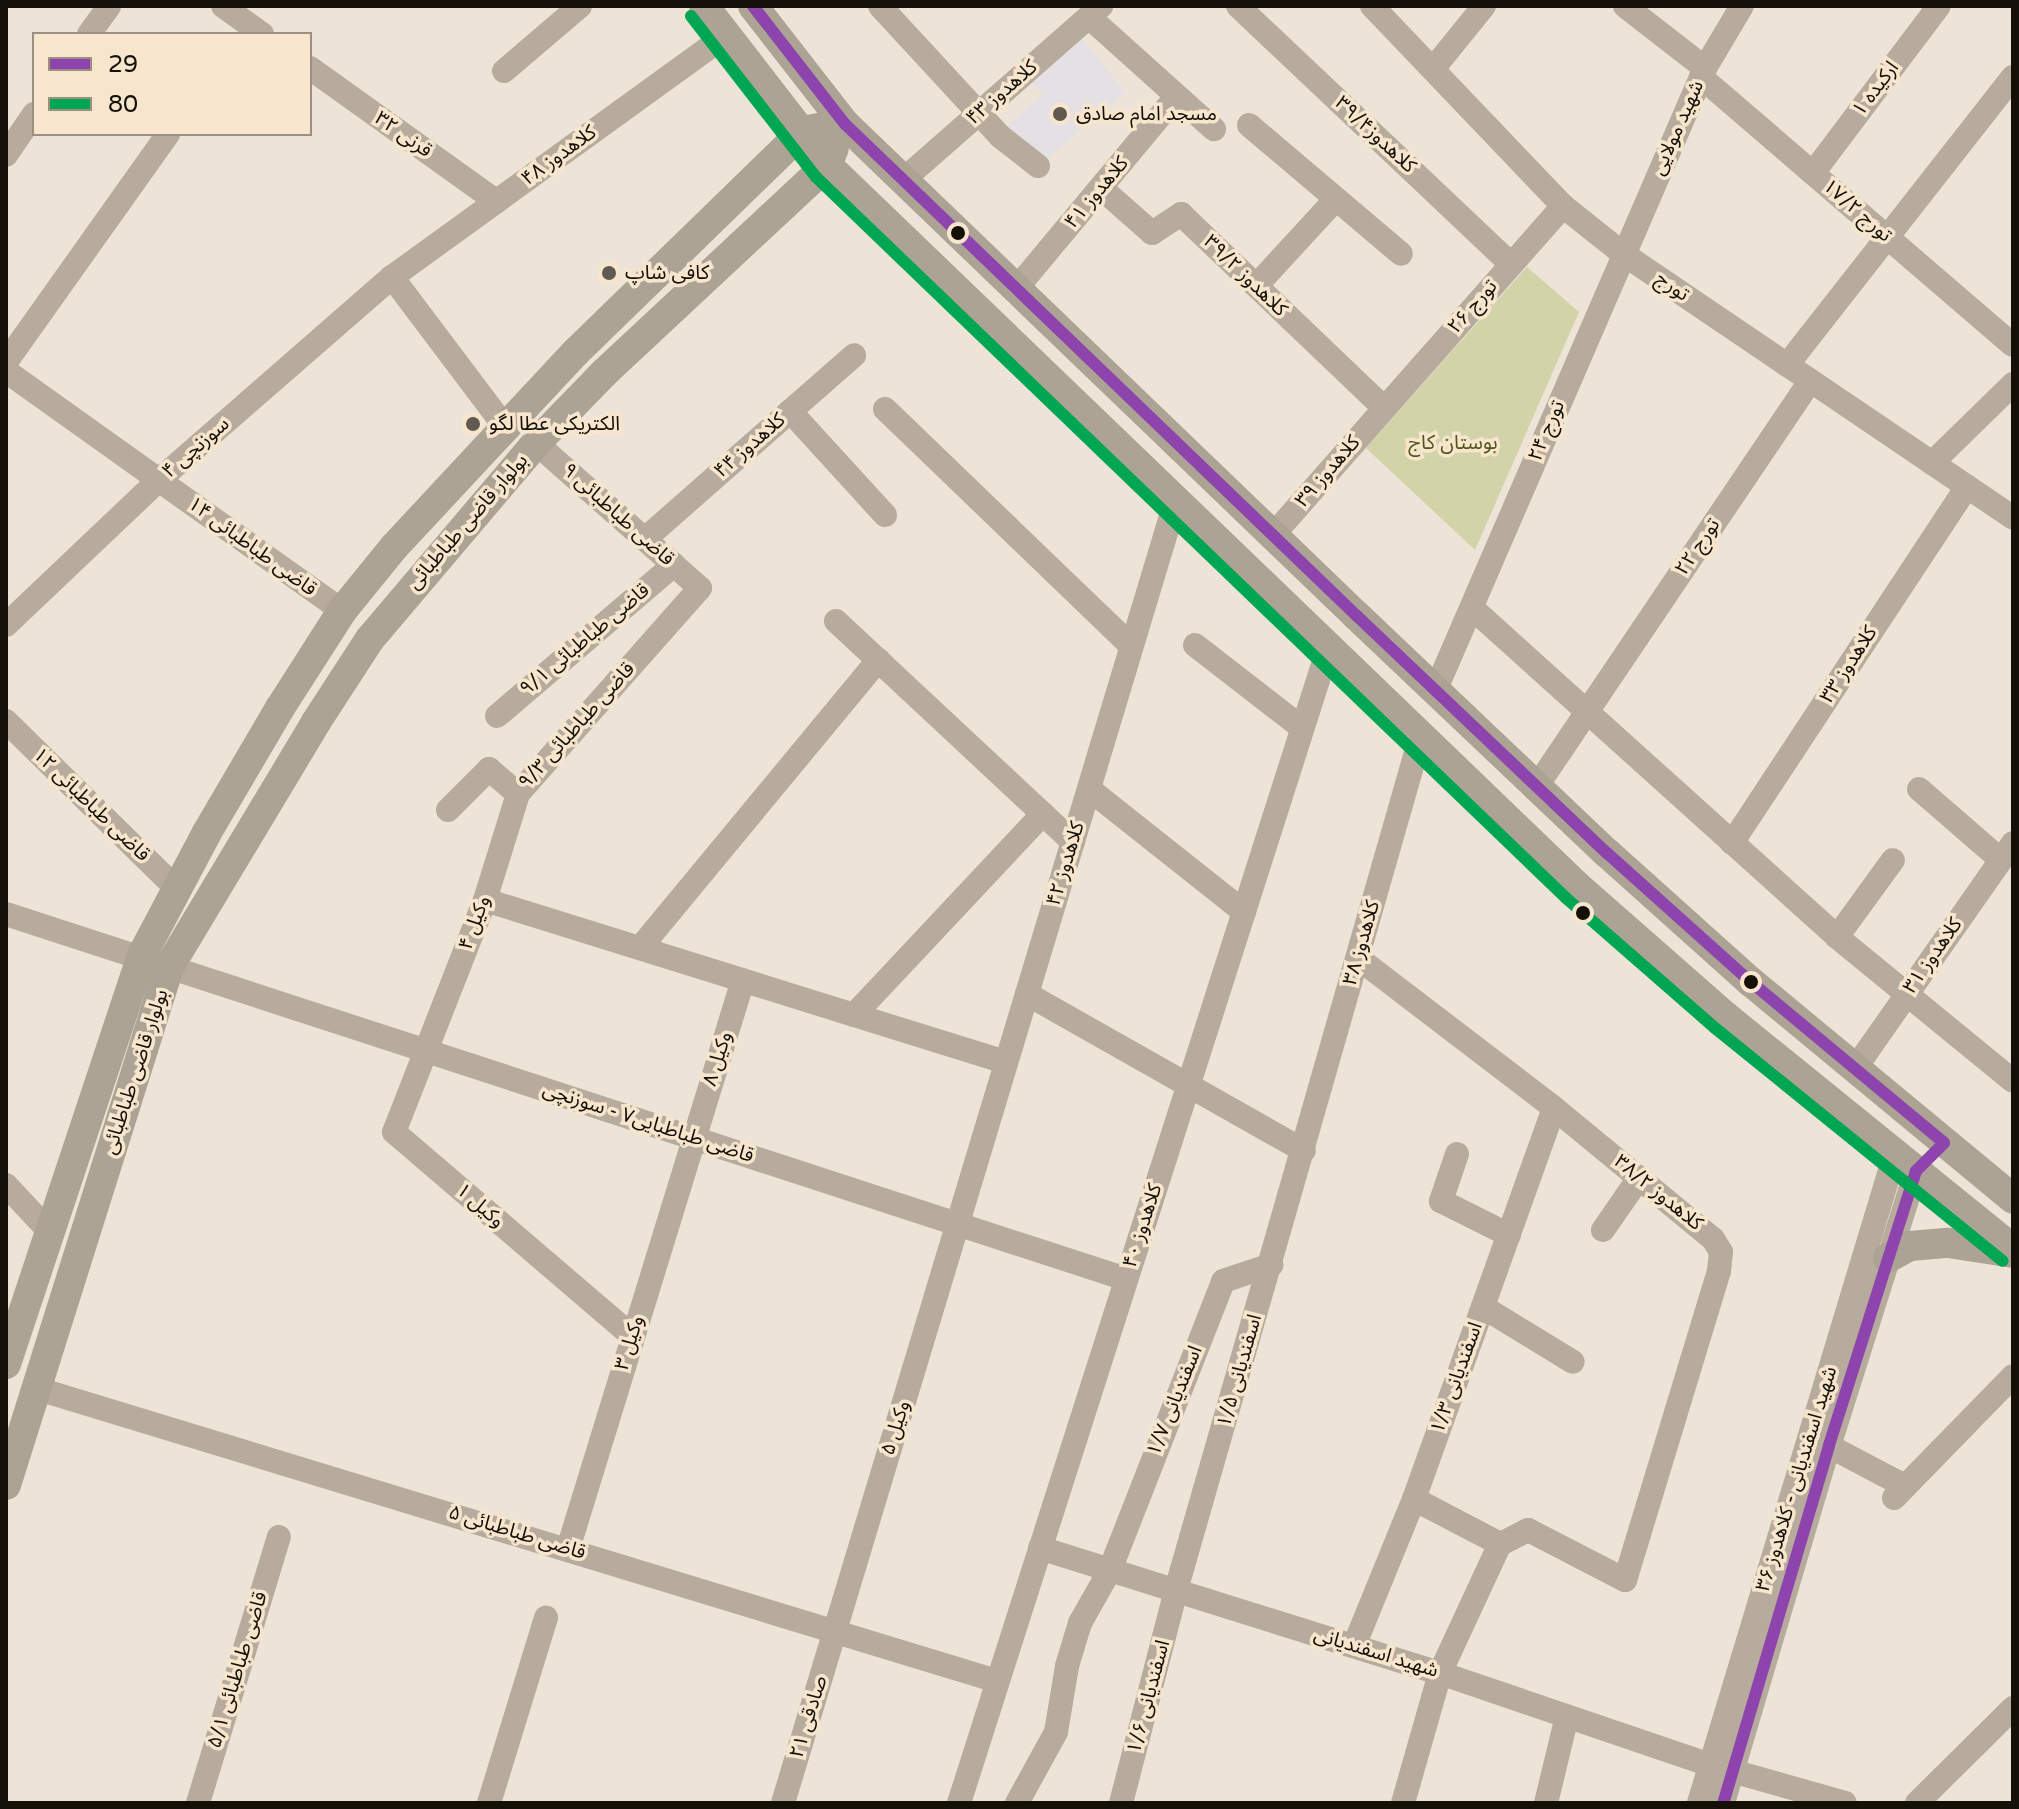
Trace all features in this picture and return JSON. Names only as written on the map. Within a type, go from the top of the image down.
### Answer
[{"type":"main road","points":[[704,6],[827,165],[1175,503],[1577,886],[1725,1016],[2013,1251]]},
{"type":"main road","points":[[753,6],[845,124],[1537,786],[1740,972],[1854,1070],[2011,1193]]},
{"type":"main road","points":[[803,131],[845,124]]},
{"type":"main road","name":"بولوار قاضی طباطبائی","points":[[6,1485],[169,967],[370,639],[536,443],[604,373],[827,165],[845,124]]},
{"type":"main road","name":"بولوار قاضی طباطبائی","points":[[6,1364],[141,957],[280,708],[342,611],[394,547],[576,352],[803,131]]},
{"type":"main road","points":[[1906,1163],[1933,1134]]},
{"type":"main road","points":[[1888,1258],[1910,1246],[1948,1243],[2013,1251]]},
{"type":"street","points":[[90,32],[109,6]]},
{"type":"street","points":[[223,6],[250,30]]},
{"type":"street","points":[[504,71],[552,15],[580,6]]},
{"type":"street","name":"تورج","points":[[1372,6],[1563,206],[1622,253],[2013,518]]},
{"type":"street","points":[[1433,69],[1484,6]]},
{"type":"street","name":"تورج ۱۷/۲","points":[[1625,6],[2013,345]]},
{"type":"street","name":"شهید مولایی","points":[[1622,253],[1703,72],[1742,6]]},
{"type":"street","name":"ارکیده ۱","points":[[1813,173],[1939,6]]},
{"type":"street","name":"کلاهدوز۳۹/۴","points":[[1240,7],[1511,264]]},
{"type":"street","points":[[889,9],[1001,137],[1038,166]]},
{"type":"street","points":[[1095,12],[1177,96],[1214,129]]},
{"type":"street","name":"کلاهدوز ۴۳","points":[[903,180],[1095,12]]},
{"type":"street","name":"کلاهدوز ۴۸","points":[[392,277],[726,35]]},
{"type":"street","name":"قرنی ۳۲","points":[[312,69],[496,201]]},
{"type":"street","points":[[1787,365],[2013,77]]},
{"type":"street","name":"کلاهدوز ۴۱","points":[[1016,289],[1177,96]]},
{"type":"street","points":[[6,155],[32,117]]},
{"type":"street","points":[[1249,125],[1401,254]]},
{"type":"street","points":[[6,362],[167,136]]},
{"type":"street","name":"کلاهدوز ۳۹/۲","points":[[1101,188],[1152,233],[1181,214],[1384,408]]},
{"type":"street","points":[[1256,286],[1336,199]]},
{"type":"street","name":"تورج ۲۶","points":[[1384,408],[1563,206]]},
{"type":"street","name":"تورج ۲۴","points":[[1436,689],[1622,253]]},
{"type":"street","points":[[392,277],[505,427]]},
{"type":"street","name":"سوزنچی ۴","points":[[6,625],[159,480],[392,277]]},
{"type":"street","name":"کلاهدوز ۴۴","points":[[646,538],[854,355]]},
{"type":"street","name":"قاضی طباطبائی ۱۴","points":[[6,371],[342,611]]},
{"type":"street","name":"تورج ۲۲","points":[[1537,786],[1810,381]]},
{"type":"street","points":[[1932,463],[2013,384]]},
{"type":"street","name":"کلاهدوز ۳۹","points":[[1273,535],[1384,408]]},
{"type":"street","points":[[885,409],[1130,645]]},
{"type":"street","points":[[790,411],[885,515]]},
{"type":"street","name":"قاضی طباطبائی ۹","points":[[536,443],[700,588]]},
{"type":"street","name":"کلاهدوز ۳۳","points":[[1732,843],[1967,487]]},
{"type":"street","name":"کلاهدوز ۴۲","points":[[957,1224],[1175,503]]},
{"type":"street","name":"قاضی طباطبائی ۹/۱","points":[[497,716],[674,565]]},
{"type":"street","name":"قاضی طباطبائی ۹/۳","points":[[448,810],[489,769],[518,794],[700,588]]},
{"type":"street","points":[[1472,608],[1837,937],[1905,996],[2013,1081]]},
{"type":"street","points":[[836,621],[1073,842]]},
{"type":"street","points":[[1195,645],[1302,728]]},
{"type":"street","name":"کلاهدوز ۴۰","points":[[959,1803],[1328,649]]},
{"type":"street","points":[[640,948],[878,660]]},
{"type":"street","name":"قاضی طباطبائی ۱۲","points":[[6,721],[177,889]]},
{"type":"street","name":"کلاهدوز ۳۸","points":[[1304,1151],[1421,735]]},
{"type":"street","points":[[1089,789],[1244,912]]},
{"type":"street","points":[[1919,789],[2007,852]]},
{"type":"street","name":"وکيل ۴","points":[[427,1051],[485,900],[518,794]]},
{"type":"street","points":[[854,1015],[1043,814]]},
{"type":"street","name":"کلاهدوز ۳۱","points":[[1854,1070],[2007,852]]},
{"type":"street","points":[[1837,937],[1893,860]]},
{"type":"street","points":[[485,900],[1005,1062]]},
{"type":"street","name":"قاضی طباطبایی۷ - سوزنچی","points":[[6,914],[1126,1279]]},
{"type":"street","name":"کلاهدوز ۳۸/۲","points":[[1358,958],[1554,1108],[1713,1239],[1721,1252],[1719,1271],[1625,1580],[1528,1530],[1500,1544]]},
{"type":"street","name":"وکيل ۸","points":[[694,1138],[743,980]]},
{"type":"street","points":[[1027,994],[1304,1151]]},
{"type":"street","name":"وکيل ۱","points":[[427,1051],[394,1132],[632,1336]]},
{"type":"street","name":"اسفندیانی ۱/۳","points":[[1354,1646],[1414,1499],[1554,1108]]},
{"type":"street","name":"وکيل ۳","points":[[568,1549],[694,1138]]},
{"type":"street","name":"اسفندیانی ۱/۵","points":[[1176,1590],[1304,1151]]},
{"type":"street","points":[[1457,1154],[1441,1201],[1509,1235]]},
{"type":"street","name":"شهید اسفندیانی - کلاهدوز ۳۶","points":[[1699,1803],[1722,1768],[1829,1446],[1888,1258],[1906,1163]]},
{"type":"street","name":"شهید اسفندیانی - کلاهدوز ۳۶","points":[[1723,1803],[1722,1768],[1906,1163]]},
{"type":"street","points":[[1603,1230],[1639,1178]]},
{"type":"street","points":[[6,1185],[49,1231]]},
{"type":"street","name":"وکيل ۵","points":[[835,1631],[957,1224]]},
{"type":"street","name":"۱/۷ اسفندیانی","points":[[1110,1570],[1223,1281],[1271,1265]]},
{"type":"street","points":[[1483,1307],[1573,1362]]},
{"type":"street","points":[[1829,1446],[1900,1492],[2013,1376]]},
{"type":"street","name":"قاضی طباطبائی ۵","points":[[35,1388],[997,1681]]},
{"type":"street","points":[[1403,1803],[1440,1673],[1500,1544],[1414,1499]]},
{"type":"street","name":"قاضی طباطبائی ۵/۱","points":[[198,1803],[279,1537]]},
{"type":"street","name":"شهید اسفندیانی","points":[[1040,1548],[1440,1673],[1722,1768],[1845,1803]]},
{"type":"street","points":[[1017,1803],[1056,1732],[1067,1666],[1080,1623],[1110,1570]]},
{"type":"street","name":"اسفندیانی ۱/۶","points":[[1121,1803],[1176,1590]]},
{"type":"street","points":[[489,1803],[546,1618]]},
{"type":"street","name":"صادقی ۲۱","points":[[783,1803],[835,1631]]},
{"type":"street","points":[[1917,1803],[2013,1708]]},
{"type":"street","points":[[1546,1803],[1567,1716]]},
{"type":"green space","name":"بوستان کاج","points":[[1527,267],[1579,312],[1475,550],[1366,448]]},
{"type":"building","name":"مسجد امام صادق","points":[[1075,29],[1125,93],[1038,166],[997,134],[1043,95],[1023,75]]},
{"type":"transit line","name":"29","points":[[753,6],[845,124],[1357,616],[1607,853],[1751,982],[1944,1143],[1916,1171],[1829,1446],[1723,1803]]},
{"type":"transit line","name":"80","points":[[691,16],[816,177],[1566,898],[1715,1028],[2003,1261]]},
{"type":"place","name":"مسجد امام صادق","points":[[1060,114]]},
{"type":"place","name":"کافی شاپ","points":[[609,273]]},
{"type":"place","name":"الکتریکی عطا لگو","points":[[473,424]]}]
